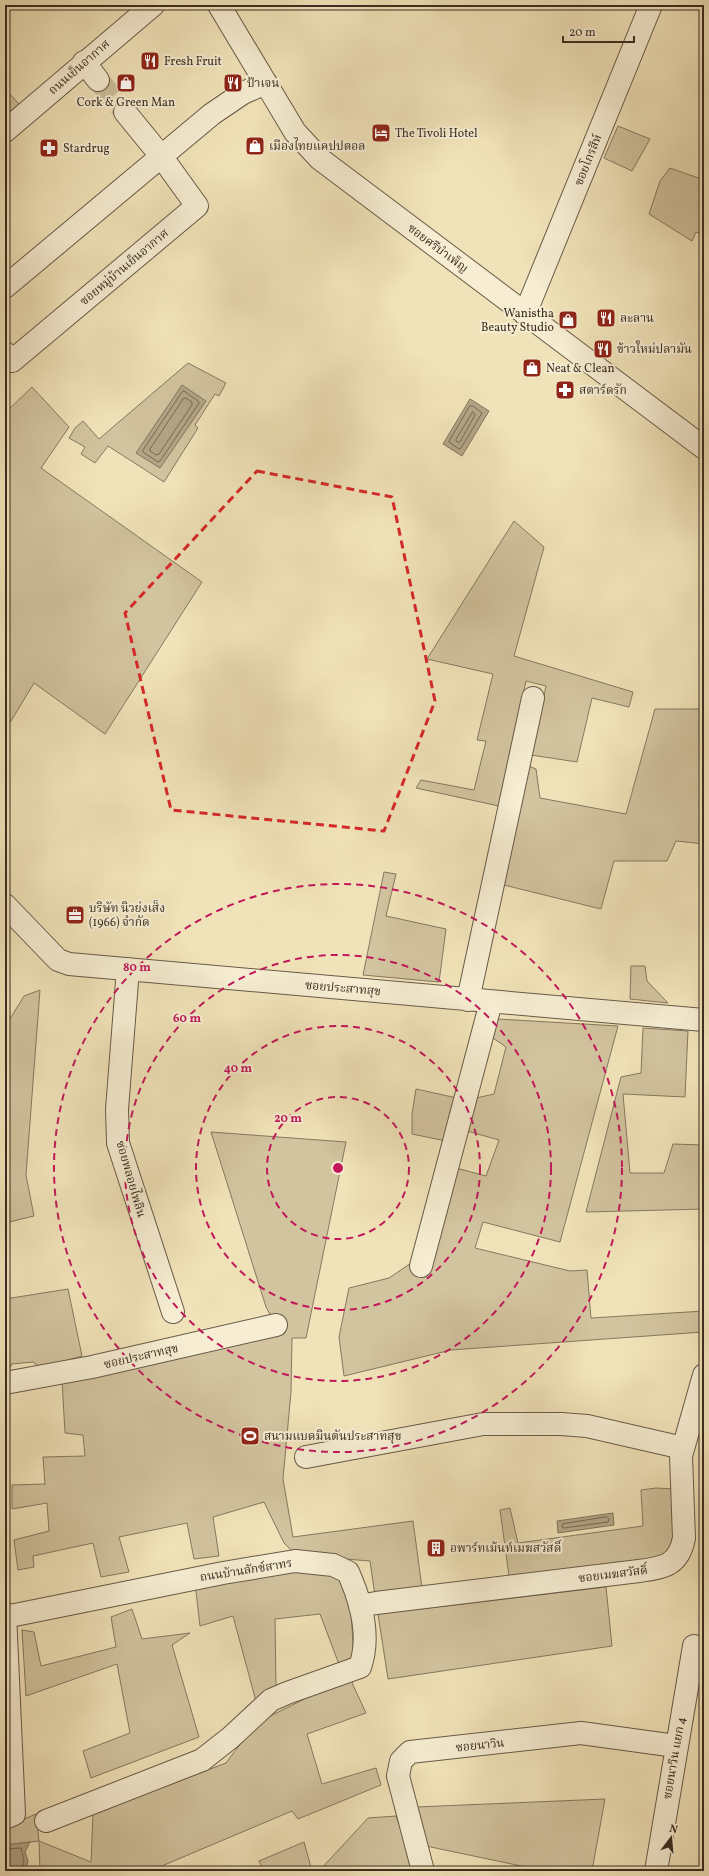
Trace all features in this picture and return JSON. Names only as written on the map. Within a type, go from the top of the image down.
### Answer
[{"type":"street","name":"ถนนเย็นอากาศ","points":[[5,131],[84,62],[153,5]]},
{"type":"street","name":"ซอยศรีบำเพ็ญ","points":[[219,5],[295,132],[320,159],[704,448]]},
{"type":"street","name":"ฃอยโกรสีห์","points":[[525,314],[651,5]]},
{"type":"street","points":[[84,62],[98,80]]},
{"type":"street","points":[[5,286],[212,114],[243,93],[266,83]]},
{"type":"street","name":"ซอยหมู่บ้านเย็นอากาศ","points":[[5,353],[12,361],[196,206],[161,156],[125,112]]},
{"type":"street","points":[[468,1000],[533,698]]},
{"type":"street","name":"ซอยประสาทสุข","points":[[5,905],[58,960],[69,964],[704,1020]]},
{"type":"street","name":"ซอยพลอยไพลิน","points":[[128,969],[117,1109],[118,1143],[173,1312]]},
{"type":"street","points":[[421,1266],[491,1002]]},
{"type":"street","name":"ซอยประสาทสุข","points":[[5,1382],[92,1367],[276,1325]]},
{"type":"street","name":"ซอยเมฆสวัสดิ์","points":[[360,1606],[662,1568],[677,1557],[682,1547],[684,1538],[681,1456],[704,1375]]},
{"type":"street","points":[[306,1457],[483,1424],[561,1424],[587,1426],[683,1448]]},
{"type":"street","name":"ถนนบ้านลักซ์สาทร","points":[[5,1623],[223,1573],[295,1561],[333,1565],[348,1572],[358,1594],[364,1634],[364,1656],[360,1667],[271,1700],[237,1733],[202,1760],[46,1821]]},
{"type":"street","points":[[5,1623],[10,1816]]},
{"type":"street","name":"ซอยนาวิน แยก 4","points":[[656,1871],[694,1646]]},
{"type":"street","name":"ซอยนาวิน","points":[[424,1871],[398,1776],[401,1761],[410,1752],[581,1733],[676,1746]]},
{"type":"highlighted area","points":[[257,471],[392,497],[435,701],[384,831],[171,810],[125,613]]},
{"type":"shaded area","points":[[5,89],[19,104],[5,116]]},
{"type":"shaded area","points":[[618,126],[650,139],[632,171],[604,158]]},
{"type":"shaded area","points":[[670,168],[704,180],[704,235],[696,232],[692,241],[649,214],[660,181]]},
{"type":"shaded area","points":[[188,363],[226,383],[219,396],[215,394],[195,425],[198,428],[164,482],[108,446],[95,463],[81,454],[85,447],[69,438],[75,428],[83,421],[99,439]]},
{"type":"shaded area","points":[[32,387],[69,427],[41,468],[202,582],[105,734],[34,683],[5,731],[5,413]]},
{"type":"shaded area","points":[[514,521],[544,547],[514,656],[633,692],[629,707],[592,698],[577,762],[531,755],[546,686],[526,681],[499,806],[416,788],[421,780],[474,790],[486,741],[477,740],[493,674],[427,659]]},
{"type":"shaded area","points":[[655,709],[704,709],[704,844],[676,841],[667,861],[614,861],[601,909],[504,885],[529,766],[536,769],[540,798],[626,814]]},
{"type":"shaded area","points":[[384,872],[396,874],[386,916],[446,929],[439,982],[363,975]]},
{"type":"shaded area","points":[[631,966],[645,966],[647,981],[668,1003],[630,999]]},
{"type":"shaded area","points":[[40,990],[26,1175],[34,1216],[5,1223],[5,1027],[24,996]]},
{"type":"shaded area","points":[[498,1019],[618,1026],[560,1242],[483,1222],[475,1248],[570,1271],[587,1270],[591,1318],[704,1311],[703,1332],[451,1350],[344,1376],[339,1337],[349,1288],[389,1278],[411,1263],[456,1168],[486,1176],[499,1140],[467,1131],[476,1098],[494,1094],[506,1047],[493,1038]]},
{"type":"shaded area","points":[[643,1028],[688,1031],[685,1097],[623,1094],[630,1173],[664,1173],[673,1144],[704,1145],[704,1209],[586,1212],[621,1077],[641,1073]]},
{"type":"shaded area","points":[[416,1089],[457,1098],[446,1141],[412,1134],[412,1114]]},
{"type":"shaded area","points":[[211,1132],[346,1142],[306,1338],[292,1338],[291,1392],[283,1479],[293,1537],[413,1521],[422,1588],[375,1596],[370,1561],[296,1555],[284,1543],[264,1502],[213,1517],[219,1556],[194,1559],[187,1523],[119,1537],[129,1572],[101,1577],[93,1543],[33,1556],[34,1567],[18,1570],[14,1540],[49,1531],[47,1503],[12,1509],[12,1485],[45,1484],[43,1457],[85,1456],[83,1435],[65,1433],[62,1381],[276,1325],[266,1307]]},
{"type":"shaded area","points":[[68,1289],[82,1356],[41,1368],[33,1362],[12,1364],[6,1375],[5,1299]]},
{"type":"shaded area","points":[[656,1488],[675,1489],[676,1549],[669,1560],[510,1583],[500,1510],[510,1508],[518,1543],[643,1526],[641,1490]]},
{"type":"shaded area","points":[[316,1570],[336,1576],[350,1592],[354,1662],[340,1667],[320,1614],[275,1619],[276,1687],[257,1705],[233,1616],[200,1626],[195,1583]]},
{"type":"shaded area","points":[[606,1587],[612,1646],[388,1679],[378,1614]]},
{"type":"shaded area","points":[[132,1609],[142,1639],[190,1633],[172,1645],[199,1737],[91,1778],[83,1751],[130,1733],[117,1664],[26,1696],[22,1630],[34,1632],[41,1666],[116,1647],[111,1617]]},
{"type":"shaded area","points":[[351,1676],[353,1685],[366,1713],[307,1734],[322,1784],[376,1768],[381,1785],[298,1819],[292,1811],[150,1871],[40,1871],[39,1841],[91,1862],[93,1814],[226,1763],[256,1723]]},
{"type":"shaded area","points":[[605,1799],[592,1871],[545,1871],[426,1846],[417,1807]]},
{"type":"shaded area","points":[[36,1814],[39,1841],[5,1845],[5,1827]]},
{"type":"shaded area","points":[[396,1816],[416,1871],[319,1871],[368,1818]]},
{"type":"shaded area","points":[[304,1842],[312,1871],[263,1871],[259,1861]]},
{"type":"water","points":[[182,385],[206,401],[160,468],[136,453]]},
{"type":"water","points":[[470,399],[489,411],[462,456],[443,444]]},
{"type":"water","points":[[613,1513],[614,1525],[558,1533],[557,1521]]},
{"type":"water","points":[[30,1842],[25,1852],[28,1861],[25,1871],[5,1871],[5,1845]]},
{"type":"tunnel","points":[[98,80],[125,112]]},
{"type":"place","name":"Fresh Fruit","points":[[150,61]]},
{"type":"place","name":"Cork & Green Man","points":[[126,83]]},
{"type":"place","name":"ป้าเจน","points":[[233,83]]},
{"type":"place","name":"The Tivoli Hotel","points":[[381,133]]},
{"type":"place","name":"เมืองไทยแคปปตอล","points":[[255,146]]},
{"type":"place","name":"Stardrug","points":[[49,148]]},
{"type":"place","name":"ละลาน","points":[[606,318]]},
{"type":"place","name":"Wanistha Beauty Studio","points":[[568,320]]},
{"type":"place","name":"ข้าวใหม่ปลามัน","points":[[603,349]]},
{"type":"place","name":"Neat & Clean","points":[[532,368]]},
{"type":"place","name":"สตาร์ดรัก","points":[[565,390]]},
{"type":"place","name":"บริษัท นิวย่งเส็ง (1966) จำกัด","points":[[75,915]]},
{"type":"place","name":"สนามแบดมินตันประสาทสุข","points":[[250,1436]]},
{"type":"place","name":"อพาร์ทเม้นท์เมฆสวัสดิ์","points":[[436,1548]]}]
